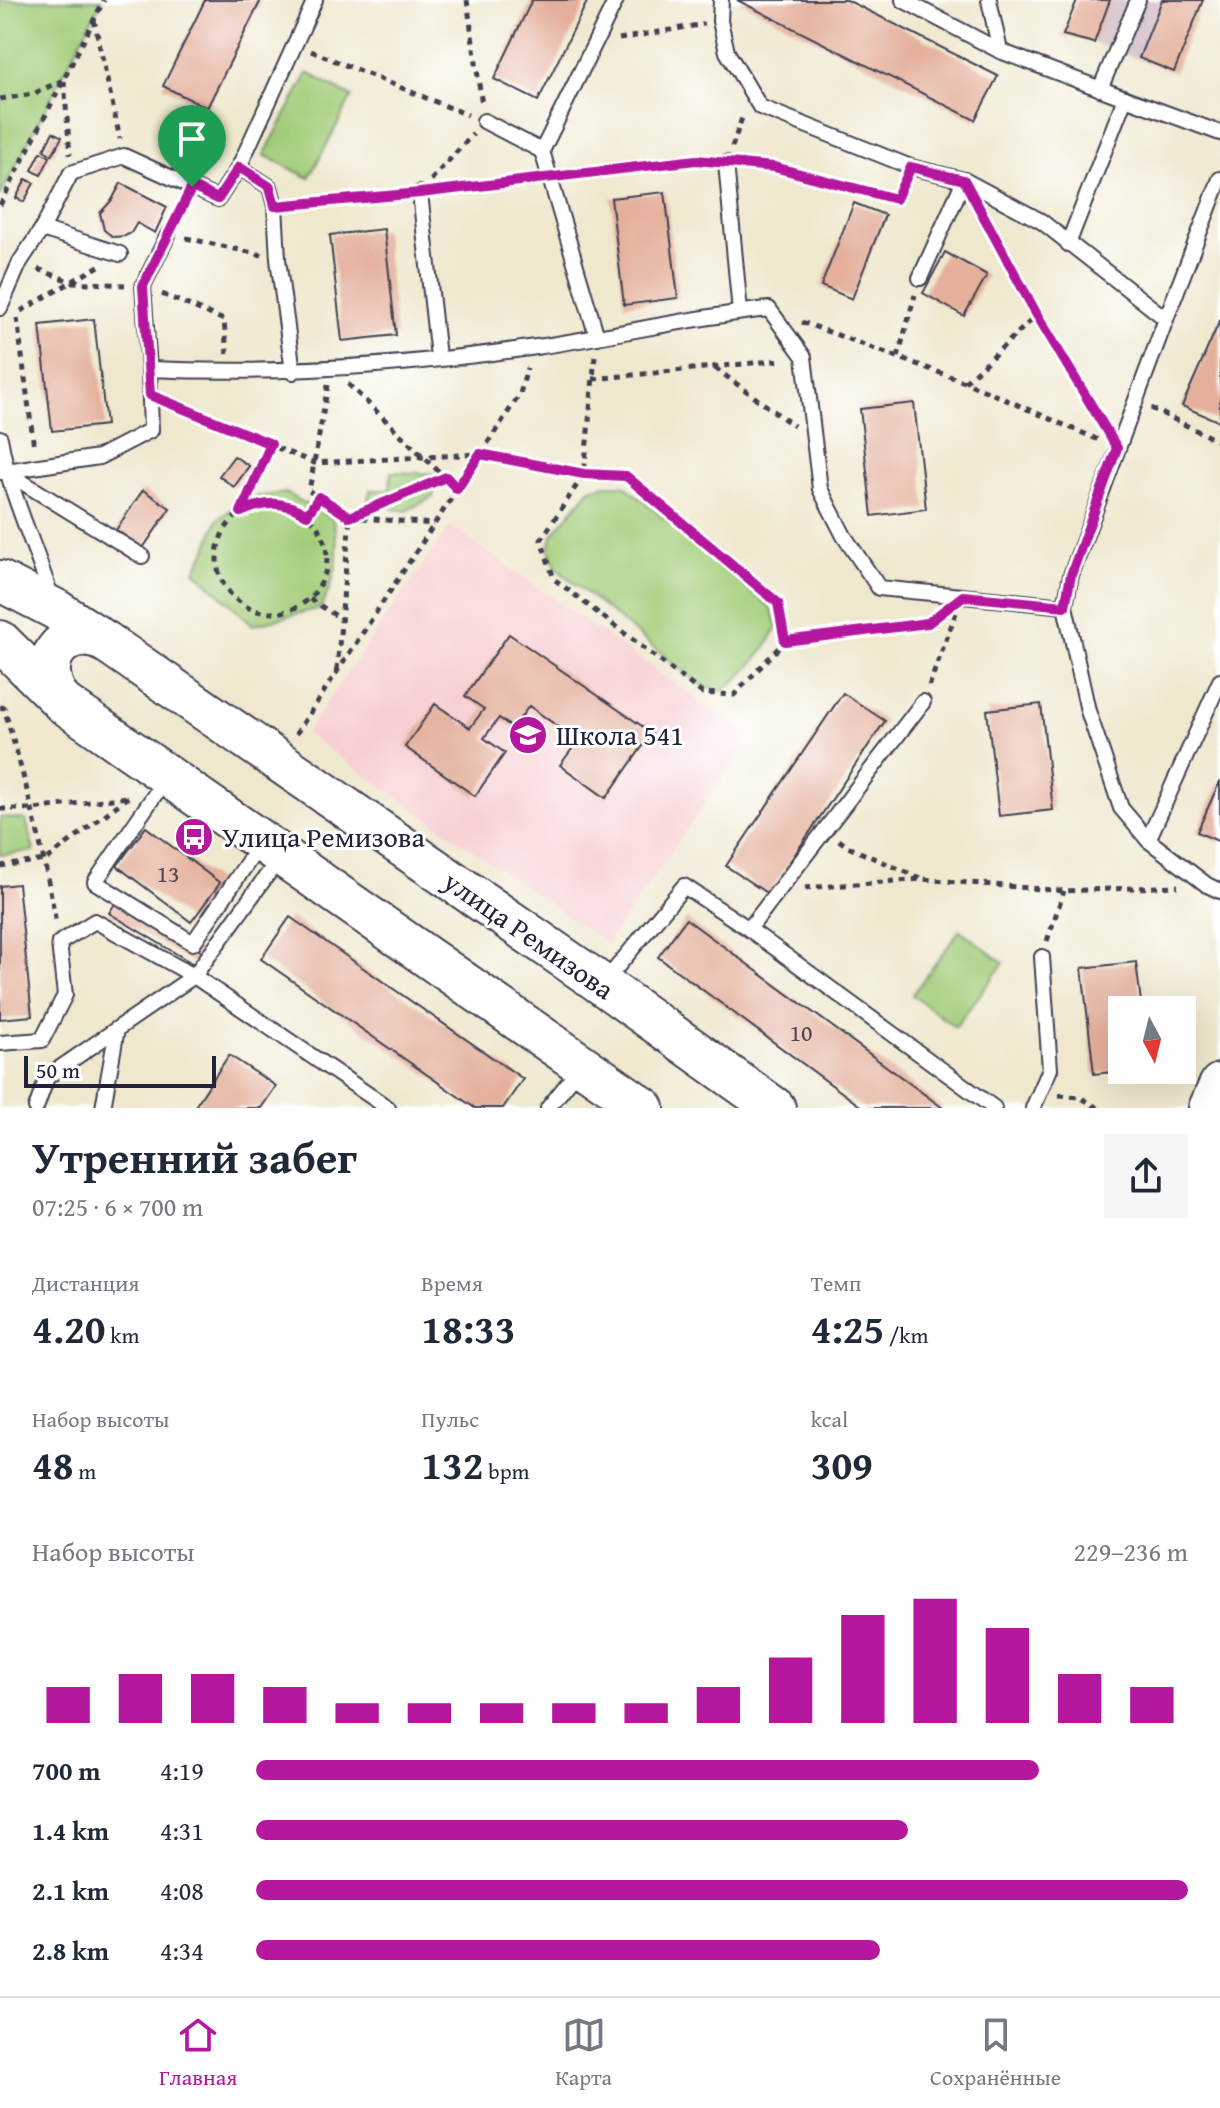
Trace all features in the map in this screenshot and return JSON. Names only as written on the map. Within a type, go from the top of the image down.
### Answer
[{"type":"street","points":[[0,640],[18,644],[36,634],[41,615],[28,596]]},
{"type":"street","name":"улица Ремизова","points":[[28,596],[106,642],[775,1108]]},
{"type":"street","points":[[63,703],[48,674],[55,652],[73,638],[84,635],[106,642]]},
{"type":"street","points":[[0,640],[63,703],[644,1108]]},
{"type":"street","points":[[1209,1108],[1220,1084]]},
{"type":"lane","points":[[4,313],[20,262],[42,229],[71,173],[124,156],[218,199],[239,167],[315,0]]},
{"type":"lane","points":[[597,337],[542,151],[616,0]]},
{"type":"lane","points":[[721,0],[720,21],[727,52],[760,107],[911,167],[964,180],[1041,221],[1166,319]]},
{"type":"lane","points":[[903,0],[1000,51],[1220,133]]},
{"type":"lane","points":[[989,0],[1000,51]]},
{"type":"lane","points":[[1100,89],[1138,0]]},
{"type":"lane","points":[[1068,244],[1125,98]]},
{"type":"lane","points":[[484,121],[542,151]]},
{"type":"lane","points":[[726,163],[740,312]]},
{"type":"lane","points":[[239,167],[270,187],[275,206],[278,259],[293,372]]},
{"type":"lane","points":[[1214,888],[1148,840],[1121,808],[1088,711],[1065,606],[1071,575],[1117,448],[1220,179]]},
{"type":"lane","points":[[920,278],[964,180]]},
{"type":"lane","points":[[420,193],[438,357]]},
{"type":"lane","points":[[42,229],[120,254]]},
{"type":"lane","points":[[3,472],[99,457],[151,430],[143,286],[168,235]]},
{"type":"lane","points":[[149,369],[293,372],[532,348],[769,309],[804,357],[820,489],[844,536],[879,588],[1065,606]]},
{"type":"lane","points":[[0,438],[3,472],[39,558],[28,596]]},
{"type":"lane","points":[[3,472],[142,556]]},
{"type":"lane","points":[[1148,840],[1220,681]]},
{"type":"lane","points":[[749,929],[923,702]]},
{"type":"lane","points":[[167,776],[95,882],[193,943],[271,849]]},
{"type":"lane","points":[[36,1108],[47,1077],[194,976],[271,849]]},
{"type":"lane","points":[[602,985],[684,886],[749,929],[994,1108]]},
{"type":"lane","points":[[0,1043],[42,1040],[65,995],[59,943],[95,921],[194,976],[388,1108]]},
{"type":"lane","points":[[1033,1108],[1050,1069],[1042,957]]},
{"type":"lane","points":[[103,1108],[117,1029]]},
{"type":"lane","points":[[548,1108],[582,1065]]},
{"type":"path","points":[[0,205],[104,0]]},
{"type":"path","points":[[420,193],[484,121],[467,0]]},
{"type":"path","points":[[94,20],[124,156]]},
{"type":"path","points":[[595,43],[720,21]]},
{"type":"path","points":[[295,45],[484,121]]},
{"type":"path","points":[[0,99],[33,94],[64,80]]},
{"type":"path","points":[[64,80],[71,173]]},
{"type":"path","points":[[726,163],[751,91]]},
{"type":"path","points":[[275,206],[420,193],[696,160],[774,167],[896,199],[911,167]]},
{"type":"path","points":[[964,180],[1037,315],[1117,448]]},
{"type":"path","points":[[168,235],[278,259]]},
{"type":"path","points":[[4,313],[16,313],[120,254]]},
{"type":"path","points":[[898,357],[920,278]]},
{"type":"path","points":[[769,309],[965,382],[1117,448]]},
{"type":"path","points":[[16,313],[36,467]]},
{"type":"path","points":[[965,382],[1037,315]]},
{"type":"path","points":[[597,337],[584,474],[541,540],[554,579],[702,693],[734,695],[785,641],[928,623],[963,596]]},
{"type":"path","points":[[294,737],[520,394],[532,348]]},
{"type":"path","points":[[593,379],[804,357]]},
{"type":"path","points":[[714,367],[814,441]]},
{"type":"path","points":[[331,368],[457,489]]},
{"type":"path","points":[[331,368],[309,491],[350,517],[434,524]]},
{"type":"path","points":[[150,395],[314,463],[480,454],[584,474],[626,476],[778,603],[785,641]]},
{"type":"path","points":[[1136,401],[1220,442]]},
{"type":"path","points":[[241,512],[258,505],[276,503],[294,507],[307,515],[321,531],[327,548],[327,567],[321,585],[310,599],[295,609],[277,613],[259,612],[242,605],[229,593],[220,577],[217,559],[220,541],[228,525],[241,512],[271,444]]},
{"type":"path","points":[[350,517],[446,477]]},
{"type":"path","points":[[307,515],[319,497]]},
{"type":"path","points":[[336,671],[350,517]]},
{"type":"path","points":[[923,702],[963,596]]},
{"type":"path","points":[[310,599],[341,619]]},
{"type":"path","points":[[0,707],[4,708],[46,860],[59,943]]},
{"type":"path","points":[[0,809],[33,809],[129,797],[46,860],[0,866]]},
{"type":"path","points":[[848,847],[922,879]]},
{"type":"path","points":[[779,890],[922,879],[1064,891],[1214,888]]},
{"type":"path","points":[[1042,957],[1064,891]]},
{"type":"path","points":[[1080,1097],[1098,1108]]},
{"type":"shaded area","points":[[1077,0],[1203,0],[1174,72],[1063,35]]},
{"type":"shaded area","name":"Школа 541","points":[[450,526],[751,737],[607,944],[305,733]]},
{"type":"green space","points":[[0,0],[102,0],[0,196]]},
{"type":"green space","points":[[308,73],[352,97],[309,178],[264,155]]},
{"type":"green space","points":[[391,472],[437,474],[433,497],[406,511],[367,504],[370,490],[390,490]]},
{"type":"green space","points":[[624,485],[770,607],[778,626],[773,635],[746,670],[722,691],[699,684],[557,569],[549,551],[552,535],[590,489]]},
{"type":"green space","points":[[286,493],[332,518],[337,543],[334,574],[321,608],[253,625],[195,571],[208,547],[217,520],[245,498]]},
{"type":"green space","points":[[0,817],[26,820],[34,851],[0,855]]},
{"type":"green space","points":[[960,930],[1004,963],[955,1027],[912,995]]},
{"type":"building","points":[[205,0],[261,0],[207,108],[163,86]]},
{"type":"building","points":[[532,0],[588,0],[538,101],[494,79]]},
{"type":"building","points":[[737,0],[847,0],[998,76],[975,120]]},
{"type":"building","points":[[1077,0],[1110,0],[1094,43],[1063,35]]},
{"type":"building","points":[[1162,0],[1203,0],[1174,72],[1139,58]]},
{"type":"building","points":[[53,132],[62,137],[52,155],[44,150]]},
{"type":"building","points":[[41,152],[50,157],[41,175],[32,170]]},
{"type":"building","points":[[26,179],[34,183],[24,202],[16,198]]},
{"type":"building","points":[[121,183],[167,207],[155,233],[137,223],[125,236],[113,237],[104,230],[100,213]]},
{"type":"building","points":[[665,192],[678,298],[624,305],[611,198]]},
{"type":"building","points":[[854,203],[885,215],[852,299],[821,286]]},
{"type":"building","points":[[384,229],[396,335],[342,341],[330,235]]},
{"type":"building","points":[[945,252],[987,275],[964,316],[923,293]]},
{"type":"building","points":[[94,319],[106,425],[52,431],[40,325]]},
{"type":"building","points":[[1220,320],[1220,422],[1182,406]]},
{"type":"building","points":[[914,403],[926,509],[872,516],[860,409]]},
{"type":"building","points":[[234,456],[249,466],[234,487],[219,476]]},
{"type":"building","points":[[143,490],[170,508],[143,548],[116,530]]},
{"type":"building","points":[[509,634],[652,733],[606,798],[560,765],[578,741],[529,706],[513,728],[499,718],[484,738],[505,753],[475,796],[405,747],[435,704],[470,728],[484,709],[465,696]]},
{"type":"building","points":[[843,693],[885,721],[768,894],[726,866]]},
{"type":"building","points":[[1041,704],[1053,810],[999,816],[987,710]]},
{"type":"building","points":[[1220,781],[1220,842],[1197,832]]},
{"type":"building","points":[[146,827],[220,883],[191,922],[117,866]]},
{"type":"building","points":[[18,884],[32,1016],[0,1019],[0,886]]},
{"type":"building","points":[[116,902],[204,953],[195,965],[109,913]]},
{"type":"building","points":[[290,917],[523,1079],[503,1108],[475,1108],[261,959]]},
{"type":"building","points":[[686,919],[943,1108],[863,1108],[658,957]]},
{"type":"building","points":[[1136,962],[1140,996],[1108,996],[1108,1072],[1094,1074],[1082,968]]},
{"type":"building","points":[[229,1055],[276,1086],[261,1108],[194,1108]]},
{"type":"place","name":"Школа 541","points":[[528,735]]},
{"type":"place","name":"Улица Ремизова","points":[[194,837]]},
{"type":"route","points":[[696,160],[774,167],[896,199],[911,167],[964,180],[1037,315],[1117,448],[1071,575],[1065,606],[963,596],[928,623],[785,641],[778,603],[626,476],[584,474],[480,454],[457,489],[446,477],[350,517],[319,497],[307,515],[294,507],[276,503],[258,505],[241,512],[271,444],[150,395],[143,286],[192,187],[218,199],[239,167],[270,187],[275,206],[420,193],[696,160]]}]
